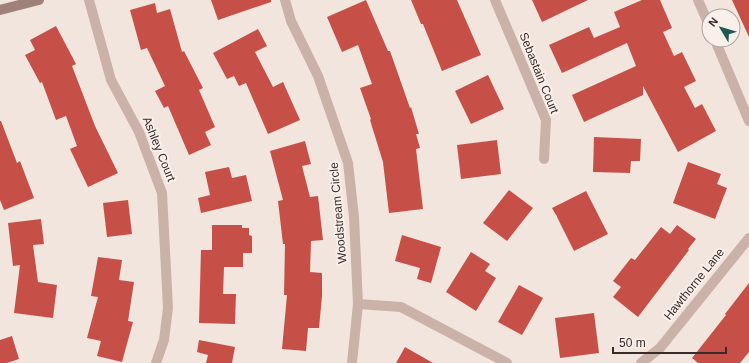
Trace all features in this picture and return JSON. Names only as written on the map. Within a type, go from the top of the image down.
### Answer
[{"type":"street","points":[[0,10],[39,0]]},
{"type":"street","name":"Ashley Court","points":[[89,0],[111,80],[139,132],[162,193],[168,308],[164,340],[156,363]]},
{"type":"street","name":"Woodstream Circle","points":[[285,0],[290,21],[318,76],[348,163],[354,217],[358,304],[352,363]]},
{"type":"street","name":"Sebastain Court","points":[[495,0],[546,120],[544,159]]},
{"type":"street","points":[[718,48],[749,121]]},
{"type":"street","name":"Hawthorne Lane","points":[[641,363],[660,348],[749,238]]},
{"type":"street","points":[[358,304],[401,307],[507,363]]},
{"type":"building","points":[[211,0],[271,0],[271,2],[218,20]]},
{"type":"building","points":[[366,0],[388,51],[390,51],[410,108],[411,107],[419,134],[416,134],[420,148],[416,149],[423,209],[389,213],[383,162],[370,120],[371,119],[360,88],[372,84],[358,45],[342,52],[327,17]]},
{"type":"building","points":[[411,0],[457,0],[481,55],[442,71],[423,24],[421,24]]},
{"type":"building","points":[[532,0],[588,0],[542,22]]},
{"type":"building","points":[[642,0],[660,0],[672,28],[663,32],[674,56],[682,52],[696,81],[684,87],[695,108],[702,104],[716,131],[678,152],[643,86],[643,95],[584,122],[572,95],[636,66],[627,43],[562,73],[549,45],[589,27],[594,38],[620,27],[614,12]]},
{"type":"building","points":[[732,0],[749,0],[749,37],[741,20],[741,8],[736,8]]},
{"type":"building","points":[[155,3],[157,13],[170,9],[182,52],[184,51],[203,88],[199,90],[215,127],[205,132],[211,145],[189,155],[168,106],[164,108],[155,91],[165,86],[147,48],[141,50],[130,10]]},
{"type":"building","points":[[56,26],[76,64],[72,66],[95,126],[118,173],[88,187],[70,149],[77,146],[66,116],[56,120],[42,82],[40,83],[25,55],[35,50],[30,40]]},
{"type":"building","points":[[258,29],[267,46],[255,52],[273,87],[283,82],[300,120],[268,134],[246,83],[239,86],[234,76],[227,79],[213,53]]},
{"type":"building","points":[[488,75],[504,109],[471,124],[455,91]]},
{"type":"building","points":[[0,121],[17,163],[20,161],[34,198],[4,210],[0,200]]},
{"type":"building","points":[[594,137],[641,139],[640,161],[631,161],[630,173],[593,172]]},
{"type":"building","points":[[497,140],[501,174],[461,179],[457,145]]},
{"type":"building","points":[[305,141],[311,164],[302,166],[310,197],[318,196],[323,240],[311,241],[310,272],[322,273],[322,296],[319,328],[308,328],[306,351],[282,349],[287,295],[284,295],[285,244],[283,244],[278,201],[283,200],[270,151]]},
{"type":"building","points":[[688,162],[721,174],[717,184],[727,188],[715,219],[673,203]]},
{"type":"building","points":[[229,167],[232,178],[246,175],[252,201],[201,213],[198,198],[210,195],[205,172]]},
{"type":"building","points":[[509,190],[533,208],[507,241],[483,223]]},
{"type":"building","points":[[586,191],[608,234],[574,251],[552,208]]},
{"type":"building","points":[[128,200],[132,234],[107,237],[103,203]]},
{"type":"building","points":[[41,219],[44,244],[33,245],[38,282],[57,285],[53,318],[14,313],[20,265],[13,266],[8,223]]},
{"type":"building","points":[[212,225],[242,225],[242,228],[249,228],[249,235],[252,236],[252,253],[243,253],[243,267],[224,267],[223,294],[236,294],[235,324],[199,323],[201,250],[212,250]]},
{"type":"building","points":[[677,225],[696,239],[638,317],[613,297],[621,287],[613,281],[631,258],[635,260],[661,227],[670,234]]},
{"type":"building","points":[[402,235],[441,247],[431,283],[417,279],[420,268],[395,261]]},
{"type":"building","points":[[471,252],[490,264],[485,271],[496,278],[476,311],[446,292]]},
{"type":"building","points":[[98,257],[122,260],[119,280],[134,282],[128,321],[133,322],[122,362],[97,356],[101,341],[87,338],[98,297],[91,296]]},
{"type":"building","points":[[749,283],[749,352],[740,363],[698,363],[692,358]]},
{"type":"building","points":[[519,285],[543,298],[522,335],[498,322]]},
{"type":"building","points":[[594,313],[599,353],[560,358],[555,318]]},
{"type":"building","points":[[12,336],[19,359],[7,363],[0,363],[0,340]]},
{"type":"building","points":[[199,340],[235,347],[232,363],[206,363],[208,355],[197,352]]},
{"type":"building","points":[[405,347],[433,363],[396,363]]}]
